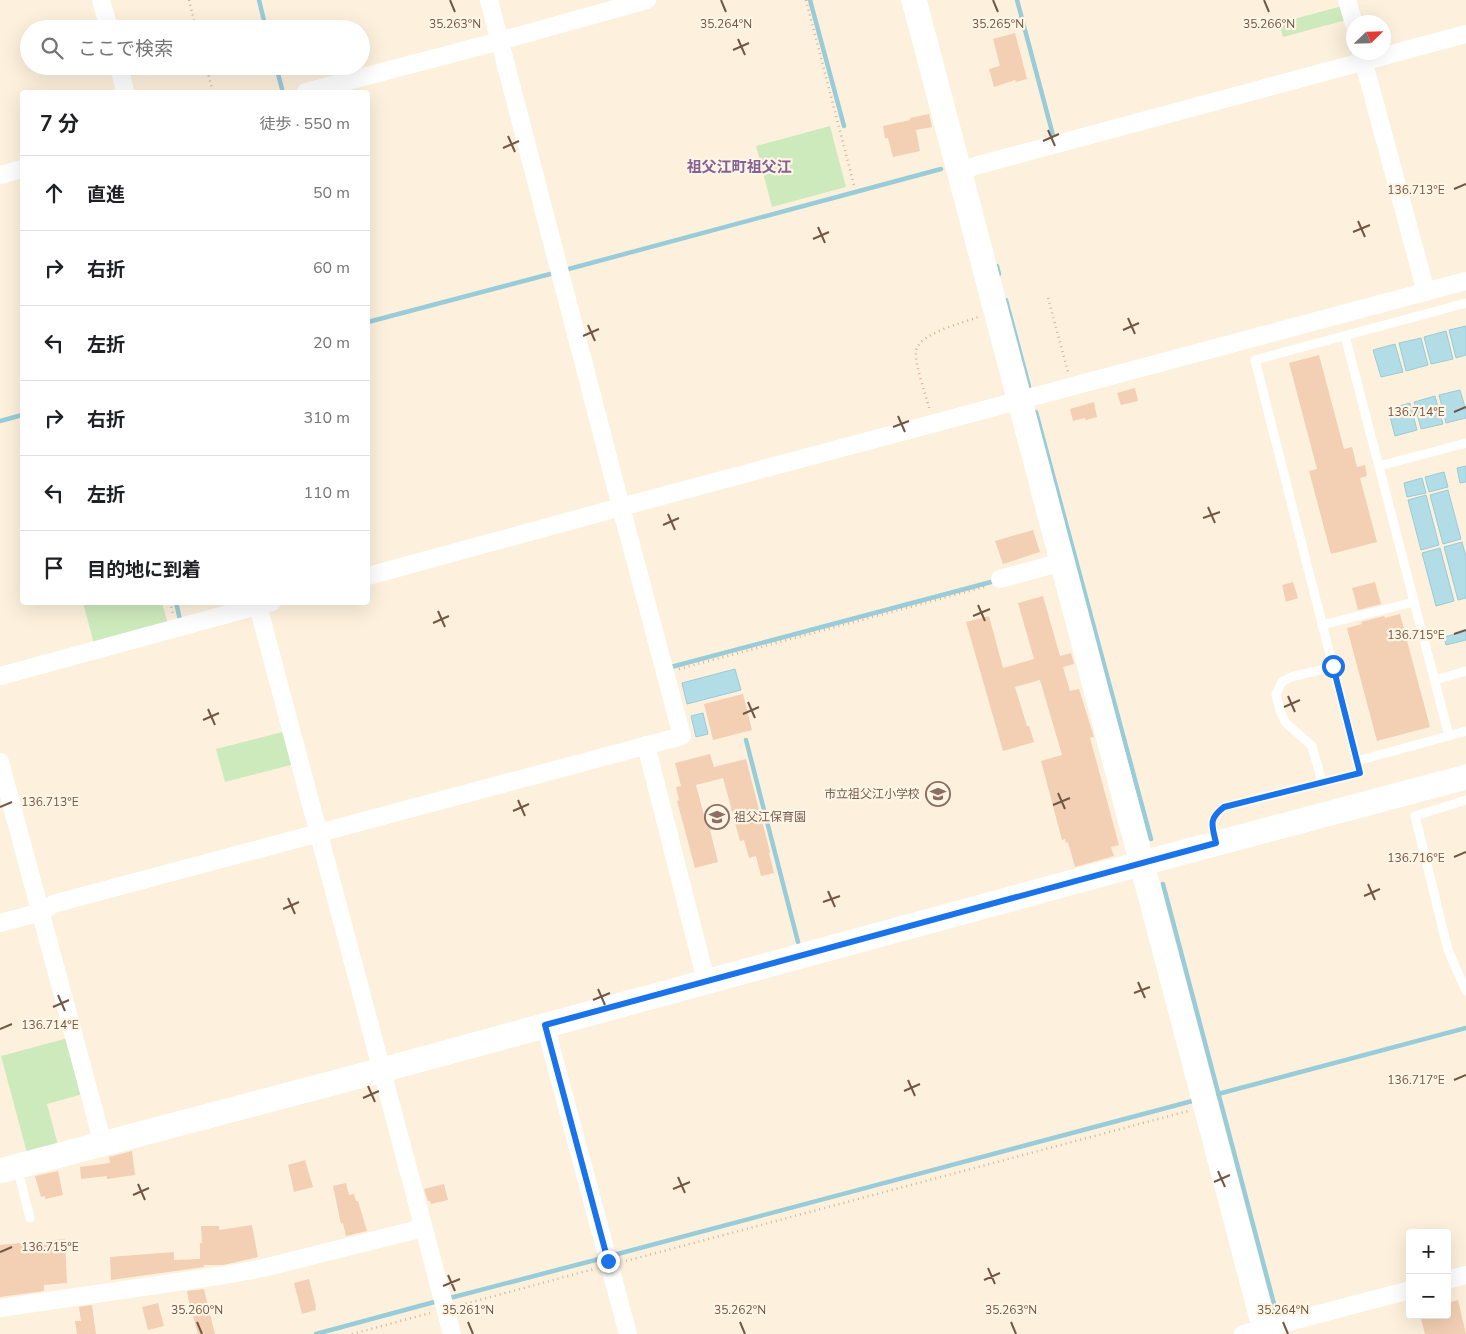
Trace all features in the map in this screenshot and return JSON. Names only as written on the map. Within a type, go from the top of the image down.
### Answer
[{"type":"street","points":[[101,0],[107,20]]},
{"type":"street","points":[[0,923],[41,912],[53,904],[682,736],[489,0]]},
{"type":"street","points":[[314,90],[647,0]]},
{"type":"street","points":[[914,0],[1206,1106],[1258,1332],[1406,1291]]},
{"type":"street","points":[[1347,0],[1351,15]]},
{"type":"street","points":[[1391,51],[1466,34]]},
{"type":"street","points":[[960,172],[1351,60]]},
{"type":"street","points":[[1363,60],[1426,292]]},
{"type":"street","points":[[120,75],[124,90]]},
{"type":"street","points":[[0,175],[20,170]]},
{"type":"street","points":[[370,575],[1466,281]]},
{"type":"street","points":[[1000,579],[1062,562]]},
{"type":"street","points":[[0,676],[258,605]]},
{"type":"street","points":[[262,605],[318,834],[452,1334]]},
{"type":"street","points":[[646,745],[706,981]]},
{"type":"street","points":[[0,762],[103,1144]]},
{"type":"street","points":[[8,1169],[382,1070],[1142,863],[1466,777]]},
{"type":"street","points":[[545,1025],[628,1334]]},
{"type":"street","points":[[0,1308],[263,1268],[423,1228]]},
{"type":"street","points":[[1451,1279],[1466,1275]]},
{"type":"lane","points":[[1216,843],[1212,826],[1215,814],[1224,807],[1360,773],[1255,360],[1466,303]]},
{"type":"lane","points":[[1345,336],[1449,736]]},
{"type":"lane","points":[[1379,466],[1466,444]]},
{"type":"lane","points":[[1322,625],[1414,602]]},
{"type":"lane","points":[[1322,782],[1312,746],[1285,722],[1276,694],[1282,682],[1291,676],[1333,666]]},
{"type":"lane","points":[[1435,680],[1466,671]]},
{"type":"lane","points":[[1357,761],[1466,731]]},
{"type":"lane","points":[[1466,800],[1415,816],[1448,950],[1466,991]]},
{"type":"lane","points":[[8,1169],[30,1218]]},
{"type":"path","points":[[189,0],[194,20]]},
{"type":"path","points":[[806,0],[854,185]]},
{"type":"path","points":[[208,75],[212,90]]},
{"type":"path","points":[[1048,298],[1071,386]]},
{"type":"path","points":[[933,424],[916,359],[916,350],[920,343],[928,336],[996,310]]},
{"type":"path","points":[[666,673],[996,584],[1000,579]]},
{"type":"path","points":[[352,1334],[443,1302],[1206,1106]]},
{"type":"green space","points":[[1342,6],[1346,20],[1283,37],[1279,23]]},
{"type":"green space","points":[[830,126],[846,187],[772,207],[756,146]]},
{"type":"green space","points":[[84,605],[163,605],[168,624],[94,644]]},
{"type":"green space","points":[[286,731],[295,764],[225,782],[216,749]]},
{"type":"green space","points":[[68,1038],[83,1094],[47,1104],[58,1145],[27,1153],[1,1056]]},
{"type":"water","points":[[1466,326],[1466,355],[1456,358],[1449,330]]},
{"type":"water","points":[[1446,331],[1453,359],[1431,364],[1424,337]]},
{"type":"water","points":[[1421,338],[1428,365],[1406,371],[1399,343]]},
{"type":"water","points":[[1395,344],[1403,372],[1381,377],[1373,350]]},
{"type":"water","points":[[1460,390],[1466,418],[1446,423],[1439,395]]},
{"type":"water","points":[[1435,396],[1443,424],[1421,429],[1414,402]]},
{"type":"water","points":[[1410,403],[1417,430],[1395,436],[1388,409]]},
{"type":"water","points":[[1466,466],[1466,482],[1460,483],[1457,468]]},
{"type":"water","points":[[1444,472],[1448,487],[1429,492],[1425,477]]},
{"type":"water","points":[[1422,478],[1426,493],[1407,497],[1404,483]]},
{"type":"water","points":[[1448,490],[1461,539],[1443,544],[1430,495]]},
{"type":"water","points":[[1426,495],[1439,545],[1421,550],[1408,500]]},
{"type":"water","points":[[1462,542],[1466,557],[1466,598],[1458,600],[1444,547]]},
{"type":"water","points":[[1440,548],[1454,601],[1436,606],[1422,553]]},
{"type":"water","points":[[1466,631],[1466,640],[1446,645],[1444,637]]},
{"type":"water","points":[[735,669],[741,690],[687,704],[682,683]]},
{"type":"water","points":[[703,713],[708,734],[696,737],[691,716]]},
{"type":"building","points":[[1015,33],[1027,79],[1016,82],[1015,80],[994,87],[989,69],[1000,66],[993,39]]},
{"type":"building","points":[[929,114],[932,127],[916,130],[920,151],[893,157],[888,138],[885,138],[883,126]]},
{"type":"building","points":[[1319,355],[1344,449],[1352,447],[1357,467],[1365,465],[1367,476],[1360,478],[1377,542],[1331,554],[1309,471],[1317,469],[1289,363]]},
{"type":"building","points":[[1135,388],[1138,401],[1121,405],[1117,393]]},
{"type":"building","points":[[1094,402],[1097,417],[1073,421],[1070,409]]},
{"type":"building","points":[[1033,530],[1040,552],[1003,564],[995,541]]},
{"type":"building","points":[[1293,582],[1298,598],[1286,602],[1282,585]]},
{"type":"building","points":[[1375,582],[1381,604],[1358,610],[1352,588]]},
{"type":"building","points":[[1043,596],[1060,656],[1071,653],[1074,664],[1063,667],[1070,691],[1079,689],[1094,737],[1090,738],[1119,845],[1111,847],[1114,856],[1075,867],[1068,842],[1066,843],[1065,839],[1062,840],[1041,761],[1062,755],[1040,680],[1015,687],[1034,742],[1003,751],[966,622],[989,616],[1003,668],[1034,659],[1018,603]]},
{"type":"building","points":[[1400,614],[1430,727],[1377,741],[1347,628],[1362,624],[1361,622]]},
{"type":"building","points":[[743,694],[752,730],[713,740],[704,704]]},
{"type":"building","points":[[710,754],[714,767],[746,759],[774,873],[761,876],[756,856],[749,858],[744,840],[740,841],[723,778],[696,785],[704,815],[709,814],[713,830],[710,830],[718,862],[695,868],[677,801],[679,800],[676,787],[681,786],[675,763]]},
{"type":"building","points":[[132,1151],[135,1175],[107,1179],[107,1176],[81,1179],[80,1167],[110,1163],[109,1157]]},
{"type":"building","points":[[305,1160],[313,1187],[294,1192],[288,1165]]},
{"type":"building","points":[[58,1171],[63,1195],[45,1199],[45,1196],[41,1197],[35,1176]]},
{"type":"building","points":[[346,1183],[349,1195],[354,1194],[356,1201],[358,1201],[367,1231],[346,1236],[343,1223],[341,1224],[333,1186]]},
{"type":"building","points":[[444,1184],[448,1200],[431,1204],[424,1189]]},
{"type":"building","points":[[252,1225],[258,1257],[223,1265],[204,1265],[204,1267],[111,1280],[110,1257],[174,1252],[174,1260],[200,1259],[200,1243],[202,1243],[201,1226],[219,1226],[219,1230]]},
{"type":"building","points":[[65,1239],[67,1283],[44,1285],[44,1291],[0,1297],[0,1245]]},
{"type":"building","points":[[309,1279],[316,1310],[302,1314],[294,1283]]},
{"type":"building","points":[[204,1289],[215,1334],[198,1334],[189,1302],[187,1291]]},
{"type":"building","points":[[1458,1300],[1466,1334],[1425,1334],[1421,1319],[1451,1319],[1451,1302]]},
{"type":"building","points":[[158,1303],[164,1326],[148,1330],[142,1307]]},
{"type":"building","points":[[92,1305],[96,1334],[77,1334],[75,1321],[81,1321],[79,1307]]},
{"type":"waterway","points":[[259,0],[264,20]]},
{"type":"waterway","points":[[810,0],[844,126]]},
{"type":"waterway","points":[[1017,0],[1054,139],[1052,140]]},
{"type":"waterway","points":[[278,75],[282,89]]},
{"type":"waterway","points":[[565,270],[941,169]]},
{"type":"waterway","points":[[997,266],[999,274]]},
{"type":"waterway","points":[[370,321],[554,273]]},
{"type":"waterway","points":[[1006,300],[1029,386]]},
{"type":"waterway","points":[[1036,412],[1151,839]]},
{"type":"waterway","points":[[0,421],[20,416]]},
{"type":"waterway","points":[[671,667],[991,582]]},
{"type":"waterway","points":[[177,605],[180,620]]},
{"type":"waterway","points":[[746,740],[798,942]]},
{"type":"waterway","points":[[1163,884],[1278,1319]]},
{"type":"waterway","points":[[1218,1094],[1466,1028]]},
{"type":"waterway","points":[[610,1256],[1196,1100]]},
{"type":"waterway","points":[[446,1299],[603,1258]]},
{"type":"waterway","points":[[316,1334],[438,1301]]},
{"type":"place","name":"市立祖父江小学校","points":[[938,794]]},
{"type":"place","name":"祖父江保育園","points":[[717,817]]},
{"type":"district","name":"祖父江町祖父江","points":[[739,167]]},
{"type":"route","points":[[608,1261],[545,1025],[1216,843],[1212,826],[1215,814],[1224,807],[1360,773],[1333,666]]}]
